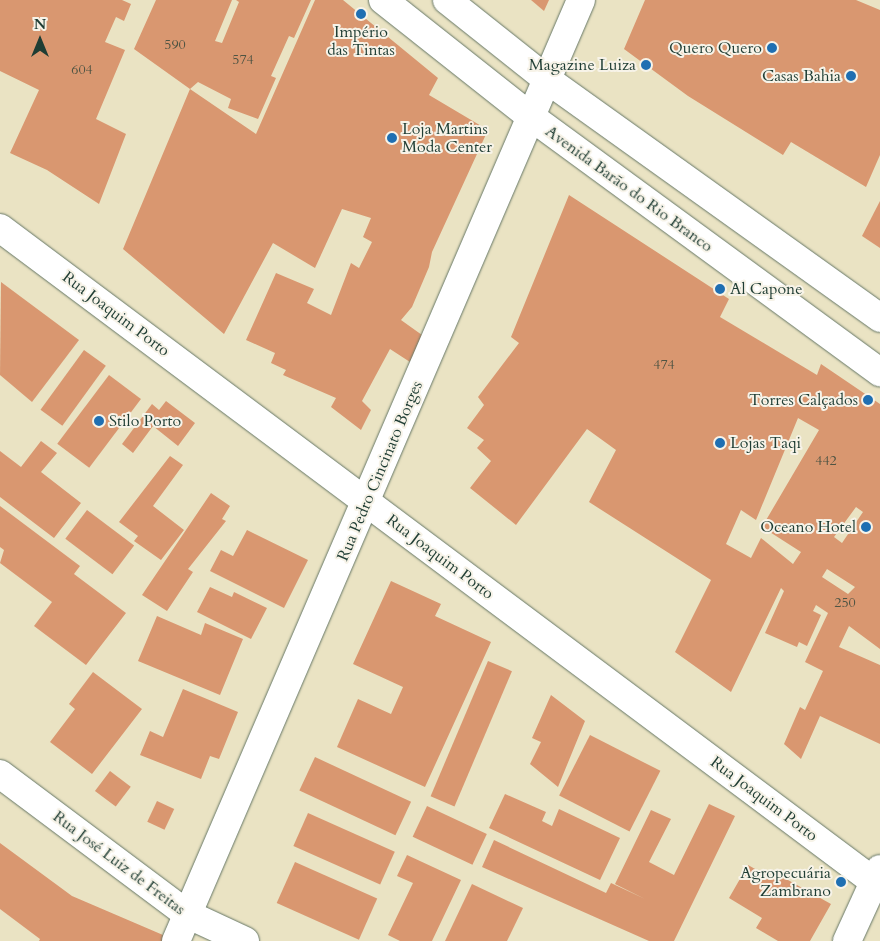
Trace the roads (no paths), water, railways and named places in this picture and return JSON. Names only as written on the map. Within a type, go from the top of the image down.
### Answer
[{"type":"street","name":"Avenida Barão do Rio Branco","points":[[383,0],[530,116],[880,372]]},
{"type":"street","points":[[447,0],[545,78],[880,318]]},
{"type":"street","name":"Rua Pedro Cincinato Borges","points":[[176,941],[367,503],[545,78],[581,0]]},
{"type":"street","name":"Rua Joaquim Porto","points":[[0,228],[367,503],[878,878]]},
{"type":"street","name":"Rua José Luiz de Freitas","points":[[0,774],[187,914],[244,941]]},
{"type":"street","points":[[847,941],[878,878]]},
{"type":"place","name":"Império das Tintas","points":[[361,14]]},
{"type":"place","name":"Quero Quero","points":[[772,48]]},
{"type":"place","name":"Magazine Luiza","points":[[646,65]]},
{"type":"place","name":"Casas Bahia","points":[[851,76]]},
{"type":"place","name":"Loja Martins Moda Center","points":[[392,138]]},
{"type":"place","name":"Al Capone","points":[[720,289]]},
{"type":"place","name":"Torres Calçados","points":[[868,400]]},
{"type":"place","name":"Stilo Porto","points":[[99,421]]},
{"type":"place","name":"Lojas Taqi","points":[[720,443]]},
{"type":"place","name":"Oceano Hotel","points":[[866,527]]},
{"type":"place","name":"Agropecuária Zambrano","points":[[841,882]]}]
